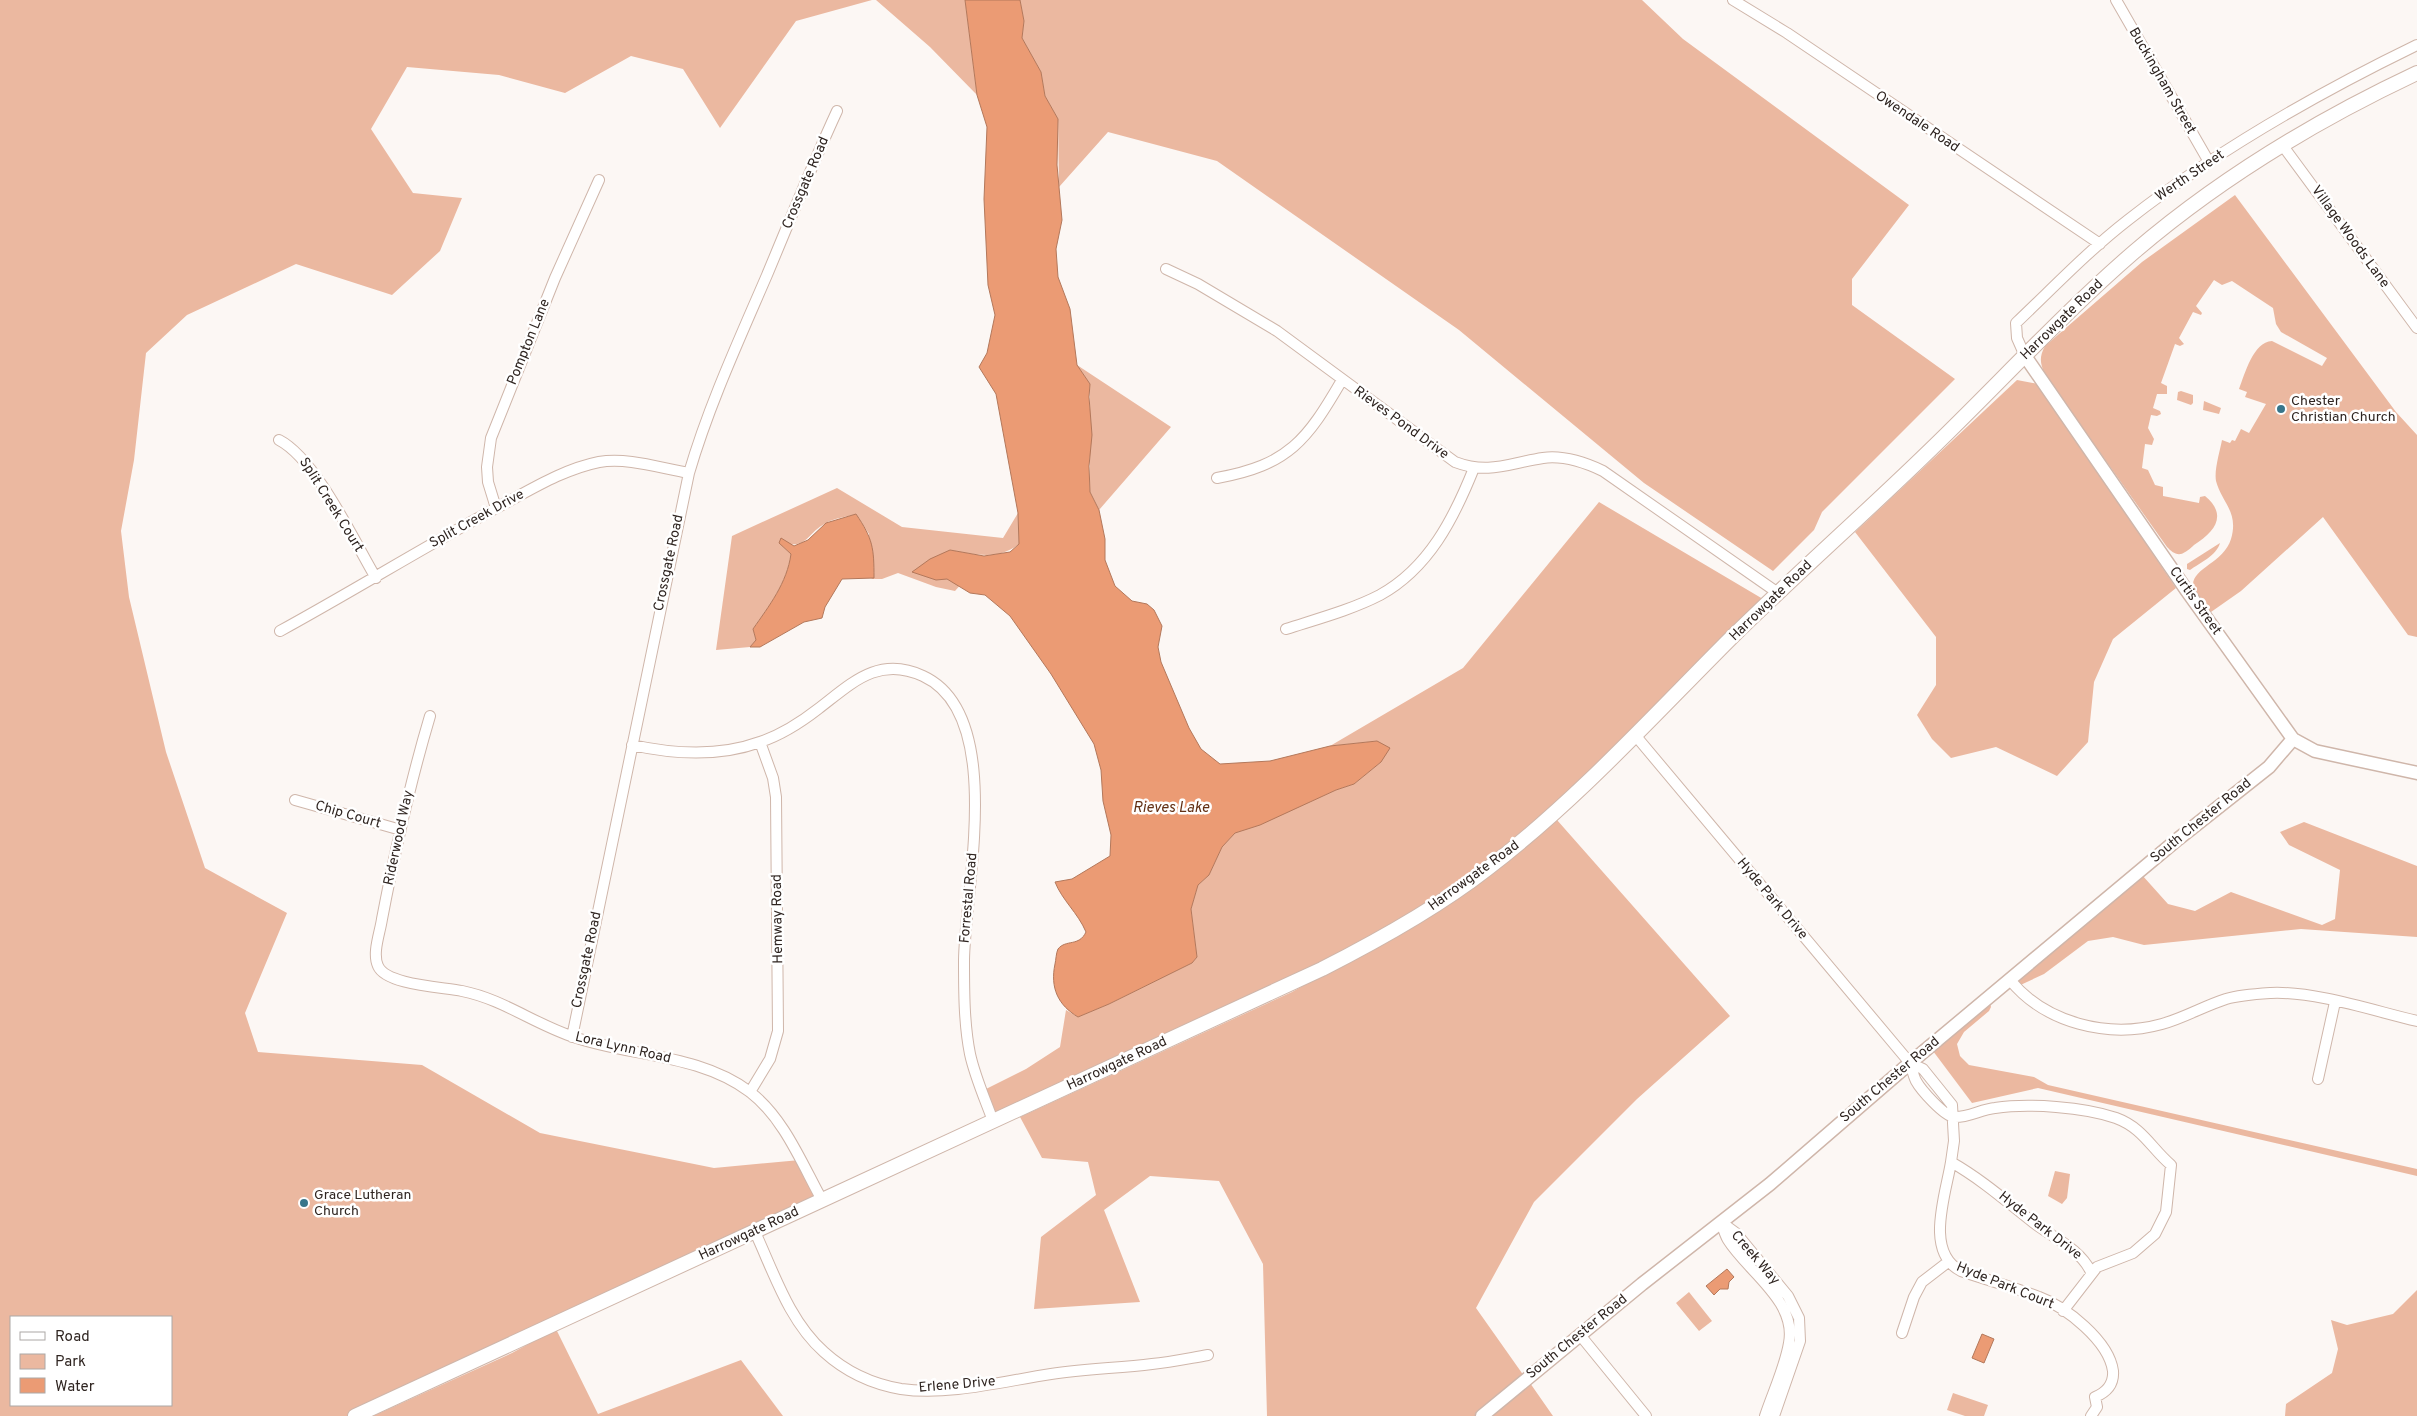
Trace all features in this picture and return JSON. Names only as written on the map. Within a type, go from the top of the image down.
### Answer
[{"type":"main road","name":"Harrowgate Road","points":[[355,1416],[1322,969],[1424,911],[1484,872],[1528,837],[1778,593],[1924,456],[2091,290],[2154,236],[2206,196],[2283,146],[2372,95],[2417,73]]},
{"type":"street","name":"Owendale Road","points":[[1733,0],[1787,33],[2100,244]]},
{"type":"street","name":"Buckingham Street","points":[[2116,0],[2209,162]]},
{"type":"street","name":"Werth Street","points":[[2025,356],[2017,338],[2016,323],[2127,221],[2209,162],[2326,93],[2417,45]]},
{"type":"street","name":"Crossgate Road","points":[[572,1036],[689,473],[705,423],[812,164],[837,111]]},
{"type":"street","name":"Village Woods Lane","points":[[2283,146],[2417,328]]},
{"type":"street","name":"Pompton Lane","points":[[496,508],[488,482],[487,467],[491,438],[554,278],[599,180]]},
{"type":"street","name":"Rieves Pond Drive","points":[[1166,268],[1198,284],[1277,331],[1443,456],[1474,468],[1497,468],[1544,458],[1559,458],[1589,464],[1603,471],[1778,593]]},
{"type":"street","name":"Curtis Street","points":[[2025,356],[2192,598],[2293,739],[2315,751],[2417,773]]},
{"type":"street","points":[[1217,478],[1262,468],[1290,450],[1307,433],[1342,380]]},
{"type":"street","name":"Split Creek Court","points":[[279,440],[294,449],[303,460],[329,497],[376,578]]},
{"type":"street","name":"Split Creek Drive","points":[[280,631],[496,508],[554,478],[600,462],[620,460],[689,473]]},
{"type":"street","points":[[1286,629],[1379,595],[1410,574],[1428,556],[1442,536],[1474,468]]},
{"type":"street","name":"Forrestal Road","points":[[760,742],[791,728],[865,674],[889,669],[922,676],[934,682],[949,696],[961,713],[968,742],[974,808],[974,836],[964,960],[967,1030],[976,1077],[993,1121]]},
{"type":"street","name":"Riderwood Way","points":[[377,962],[376,957],[389,881],[415,767],[430,716]]},
{"type":"street","name":"Hyde Park Drive","points":[[1634,735],[1910,1063],[1923,1069],[1952,1105],[1954,1117],[1951,1162],[1979,1178],[2035,1224],[2083,1257],[2091,1272],[2105,1262],[2133,1253],[2141,1248],[2162,1224],[2166,1212],[2171,1164],[2157,1151],[2150,1140],[2134,1127],[2104,1115],[2035,1105],[1992,1108],[1954,1117]]},
{"type":"street","name":"South Chester Road","points":[[1482,1416],[1580,1335],[1770,1184],[1910,1063],[2182,835],[2269,767],[2293,739]]},
{"type":"street","points":[[632,745],[655,750],[696,753],[730,750],[760,742]]},
{"type":"street","name":"Hemway Road","points":[[750,1092],[770,1059],[778,1031],[776,797],[773,778],[760,742]]},
{"type":"street","name":"Chip Court","points":[[295,800],[401,830]]},
{"type":"street","name":"Lora Lynn Road","points":[[377,962],[381,971],[393,979],[464,991],[488,998],[572,1036],[684,1062],[719,1076],[750,1092],[781,1126],[822,1200]]},
{"type":"street","points":[[2010,980],[2022,995],[2051,1013],[2098,1028],[2143,1028],[2163,1024],[2227,999],[2274,993],[2335,1002],[2417,1021]]},
{"type":"street","points":[[2318,1079],[2335,1002]]},
{"type":"street","name":"Hyde Park Court","points":[[1951,1162],[1940,1228],[1940,1240],[1948,1262],[1961,1271],[2040,1297],[2095,1336],[2110,1357],[2113,1377],[2111,1384],[2102,1394],[2095,1397],[2097,1407],[2091,1416]]},
{"type":"street","name":"Creek Way","points":[[1721,1222],[1727,1240],[1779,1302],[1788,1320],[1790,1331],[1789,1346],[1765,1416]]},
{"type":"street","name":"Creek Way","points":[[1721,1222],[1736,1233],[1782,1289],[1794,1305],[1799,1318],[1800,1342],[1774,1416]]},
{"type":"street","name":"Erlene Drive","points":[[755,1232],[788,1304],[810,1337],[838,1364],[851,1372],[880,1384],[922,1390],[943,1390],[1061,1373],[1154,1364],[1208,1355]]},
{"type":"street","name":"Hyde Park Court","points":[[1902,1332],[1914,1297],[1922,1282],[1948,1262]]},
{"type":"street","points":[[2062,1311],[2091,1272]]},
{"type":"street","points":[[1580,1335],[1646,1416]]},
{"type":"green space","points":[[0,0],[872,0],[796,21],[720,128],[683,69],[631,56],[565,93],[499,75],[407,67],[371,129],[413,193],[462,198],[440,251],[392,295],[296,264],[187,315],[146,353],[134,460],[121,531],[129,597],[166,752],[205,868],[287,913],[245,1013],[258,1052],[422,1065],[540,1133],[714,1168],[800,1160],[822,1200],[355,1416],[0,1416]]},
{"type":"green space","points":[[876,0],[965,0],[977,95],[930,47]]},
{"type":"green space","points":[[1020,0],[1642,0],[1683,39],[1909,205],[1852,279],[1852,305],[1955,379],[1822,512],[1814,530],[1773,571],[1644,483],[1459,330],[1217,161],[1108,132],[1059,187],[1058,119],[1045,96],[1041,72],[1022,38],[1024,21]]},
{"type":"green space","points":[[2235,195],[2396,412],[2417,435],[2417,637],[2408,635],[2323,517],[2241,591],[2211,612],[2198,598],[2193,587],[2194,579],[2225,550],[2231,539],[2233,522],[2229,508],[2216,481],[2216,466],[2222,440],[2230,443],[2232,440],[2235,441],[2241,429],[2249,433],[2266,404],[2245,397],[2247,392],[2239,389],[2247,367],[2255,353],[2265,343],[2272,341],[2322,366],[2327,358],[2281,332],[2276,324],[2273,308],[2232,281],[2222,285],[2214,280],[2196,306],[2202,313],[2201,315],[2193,312],[2179,338],[2184,344],[2180,346],[2175,344],[2161,383],[2167,386],[2167,394],[2157,394],[2153,408],[2160,411],[2161,414],[2157,416],[2151,415],[2148,428],[2154,439],[2152,445],[2145,444],[2142,468],[2148,470],[2155,485],[2163,487],[2163,496],[2199,503],[2200,497],[2205,496],[2212,503],[2217,516],[2216,523],[2208,535],[2181,554],[2175,553],[2167,547],[2045,375],[2041,360],[2045,346],[2142,262]]},
{"type":"green space","points":[[1077,365],[1171,427],[1099,510],[1090,492],[1090,384]]},
{"type":"green space","points":[[2017,380],[2038,384],[2176,588],[2113,639],[2094,682],[2088,742],[2057,776],[1996,747],[1951,758],[1932,739],[1917,715],[1936,685],[1936,637],[1855,532]]},
{"type":"green space","points":[[2181,391],[2193,395],[2193,403],[2191,405],[2177,400],[2178,392]]},
{"type":"green space","points":[[2204,401],[2221,408],[2219,414],[2203,410]]},
{"type":"green space","points":[[837,488],[902,527],[1003,538],[1018,513],[1019,544],[1003,553],[986,555],[950,550],[963,582],[955,591],[936,587],[898,573],[882,579],[872,579],[866,570],[869,534],[856,514],[833,520],[826,523],[802,542],[796,544],[779,543],[791,554],[789,565],[776,594],[753,629],[756,640],[750,647],[716,650],[732,536]]},
{"type":"green space","points":[[1599,502],[1768,602],[1528,837],[1364,948],[993,1121],[982,1091],[1026,1069],[1060,1047],[1066,1010],[1078,1017],[1109,1004],[1192,963],[1197,957],[1191,909],[1198,885],[1209,875],[1222,847],[1235,833],[1354,784],[1381,762],[1377,741],[1330,746],[1463,668]]},
{"type":"green space","points":[[2220,543],[2208,558],[2190,570],[2187,569],[2187,564]]},
{"type":"green space","points":[[1557,820],[1730,1016],[1637,1099],[1534,1202],[1476,1308],[1524,1376],[1477,1416],[1267,1416],[1263,1264],[1219,1181],[1150,1176],[1104,1210],[1140,1302],[1034,1309],[1041,1237],[1096,1195],[1088,1162],[1042,1158],[1020,1117],[1292,992],[1449,904],[1525,847]]},
{"type":"green space","points":[[2304,822],[2417,866],[2417,937],[2301,929],[2144,945],[2113,937],[2088,941],[2044,974],[2014,988],[2008,987],[2142,875],[2168,904],[2195,911],[2231,892],[2322,925],[2335,919],[2340,870],[2289,845],[2280,832]]},
{"type":"green space","points":[[1990,1003],[1989,1011],[1964,1032],[1957,1044],[1960,1056],[1969,1065],[2034,1077],[2048,1085],[2417,1169],[2417,1176],[2038,1088],[1972,1103],[1933,1051]]},
{"type":"green space","points":[[2055,1171],[2070,1174],[2067,1198],[2062,1204],[2048,1196]]},
{"type":"green space","points":[[2417,1290],[2417,1416],[2285,1416],[2286,1404],[2332,1373],[2338,1349],[2331,1320],[2347,1325],[2393,1314]]},
{"type":"green space","points":[[1689,1292],[1712,1321],[1699,1331],[1676,1303]]},
{"type":"green space","points":[[556,1329],[598,1414],[741,1360],[783,1416],[373,1416],[512,1353]]},
{"type":"green space","points":[[1530,1383],[1553,1416],[1490,1416]]},
{"type":"green space","points":[[1953,1393],[1988,1405],[1984,1416],[1965,1416],[1947,1410]]},
{"type":"water","name":"Rieves Lake","points":[[965,0],[1020,0],[1024,21],[1022,38],[1041,72],[1045,96],[1058,119],[1057,165],[1062,220],[1056,249],[1058,277],[1070,309],[1077,365],[1090,384],[1089,397],[1092,435],[1089,466],[1090,492],[1099,510],[1105,539],[1105,560],[1115,586],[1132,601],[1147,604],[1154,610],[1162,626],[1158,647],[1161,662],[1189,728],[1201,749],[1220,764],[1270,761],[1330,746],[1377,741],[1390,748],[1381,762],[1354,784],[1336,790],[1260,825],[1235,833],[1222,847],[1209,875],[1198,885],[1191,909],[1197,957],[1192,963],[1109,1004],[1078,1017],[1065,1007],[1057,995],[1054,973],[1058,949],[1065,944],[1080,940],[1086,932],[1055,882],[1072,879],[1110,856],[1111,835],[1103,801],[1101,770],[1094,744],[1051,674],[1010,616],[985,595],[970,593],[947,579],[936,580],[912,572],[930,559],[950,550],[984,556],[1010,552],[1019,544],[1018,513],[996,394],[979,367],[987,353],[995,315],[988,285],[984,199],[987,127],[977,95]]},
{"type":"water","points":[[856,514],[866,530],[871,544],[874,559],[874,578],[842,579],[825,607],[822,618],[804,622],[760,647],[750,647],[756,640],[753,629],[776,594],[789,565],[791,554],[779,543],[781,538],[794,546],[808,540],[826,523]]},
{"type":"water","points":[[1727,1269],[1734,1277],[1729,1282],[1728,1289],[1720,1289],[1714,1295],[1706,1286]]},
{"type":"water","points":[[1982,1334],[1994,1339],[1984,1363],[1972,1358]]},
{"type":"place","name":"Chester Christian Church","points":[[2281,409]]},
{"type":"place","name":"Grace Lutheran Church","points":[[304,1203]]}]
